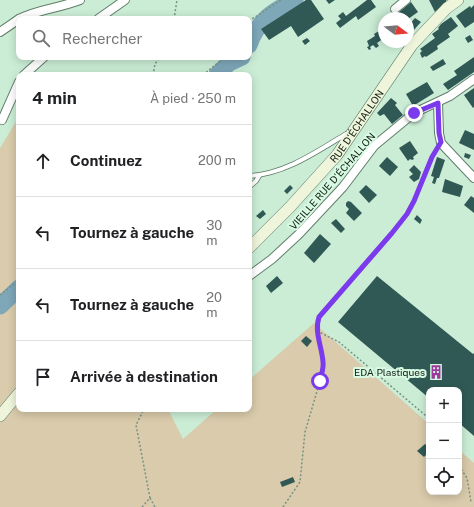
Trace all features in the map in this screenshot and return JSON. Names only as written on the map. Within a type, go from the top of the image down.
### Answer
[{"type":"main road","name":"RUE D'ÉCHALLON","points":[[252,245],[290,207],[337,155],[412,45],[447,8],[458,0]]},
{"type":"main road","points":[[0,416],[16,396]]},
{"type":"street","points":[[25,16],[80,0]]},
{"type":"street","points":[[102,16],[125,0]]},
{"type":"street","points":[[395,9],[406,0]]},
{"type":"street","points":[[0,32],[16,21]]},
{"type":"street","points":[[27,72],[41,60]]},
{"type":"street","name":"VIEILLE RUE D'ÉCHALLON","points":[[252,274],[276,255],[299,234],[343,187],[374,146],[414,113],[438,103],[474,79]]},
{"type":"street","points":[[2,120],[16,89]]},
{"type":"street","points":[[438,103],[439,133],[441,142],[474,178]]},
{"type":"lane","points":[[252,176],[259,176],[296,163],[356,129]]},
{"type":"lane","points":[[252,184],[259,176]]},
{"type":"path","points":[[174,16],[177,0]]},
{"type":"path","points":[[252,19],[281,0]]},
{"type":"path","points":[[154,72],[155,64],[158,60]]},
{"type":"path","points":[[207,72],[221,60]]},
{"type":"path","points":[[283,507],[300,482],[305,432],[324,363],[317,331],[319,317],[407,214],[432,157],[441,142]]},
{"type":"path","points":[[0,295],[16,282]]},
{"type":"path","points":[[317,331],[339,342],[426,416]]},
{"type":"path","points":[[142,412],[136,425],[150,498],[155,507]]},
{"type":"path","points":[[462,470],[467,478],[470,502]]},
{"type":"path","points":[[142,507],[150,498]]},
{"type":"shaded area","points":[[16,122],[16,412],[170,412],[183,439],[214,412],[252,412],[252,377],[314,323],[426,421],[426,495],[462,495],[462,453],[474,463],[474,507],[0,507],[0,148]]},
{"type":"building","points":[[306,0],[311,0],[324,19],[298,37],[291,26],[269,40],[261,29]]},
{"type":"building","points":[[326,0],[335,0],[329,4]]},
{"type":"building","points":[[367,0],[371,0],[376,7],[358,20],[356,16],[340,28],[336,23],[341,19],[338,16],[343,12],[346,16]]},
{"type":"building","points":[[429,0],[446,0],[447,2],[435,12]]},
{"type":"building","points":[[411,2],[418,12],[414,15],[414,12],[399,12]]},
{"type":"building","points":[[474,5],[474,22],[465,28],[456,16],[470,6],[471,8]]},
{"type":"building","points":[[451,17],[458,26],[448,34],[450,37],[437,46],[438,49],[422,58],[420,53],[422,51],[420,49],[435,38],[432,34],[439,29],[438,28],[441,24]]},
{"type":"building","points":[[415,18],[421,22],[414,30]]},
{"type":"building","points":[[378,32],[378,47],[376,48],[373,45],[369,50],[367,47],[369,46],[367,41],[375,36],[374,34]]},
{"type":"building","points":[[470,35],[473,40],[468,43],[465,38]]},
{"type":"building","points":[[307,38],[310,41],[305,45],[302,41]]},
{"type":"building","points":[[474,57],[474,72],[448,90],[443,84],[457,75],[454,71]]},
{"type":"building","points":[[443,59],[446,64],[433,71],[430,67]]},
{"type":"building","points":[[427,82],[434,93],[413,106],[406,94]]},
{"type":"building","points":[[474,88],[474,107],[473,108],[464,95]]},
{"type":"building","points":[[391,98],[397,103],[395,105],[403,115],[392,124],[384,114],[380,116],[377,113]]},
{"type":"building","points":[[465,130],[474,134],[474,150],[459,143]]},
{"type":"building","points":[[410,141],[418,153],[413,157],[414,159],[410,159],[408,161],[399,148]]},
{"type":"building","points":[[465,153],[471,155],[469,159],[464,157]]},
{"type":"building","points":[[387,157],[398,167],[390,176],[379,166]]},
{"type":"building","points":[[437,157],[445,160],[439,178],[437,178],[435,184],[432,183],[434,177],[431,176]]},
{"type":"building","points":[[414,165],[421,172],[419,179],[414,182],[409,177],[413,174],[409,170]]},
{"type":"building","points":[[445,179],[463,186],[460,197],[442,192]]},
{"type":"building","points":[[290,185],[293,188],[287,194],[284,191]]},
{"type":"building","points":[[366,185],[377,195],[369,203],[359,192]]},
{"type":"building","points":[[471,196],[474,198],[474,213],[464,205]]},
{"type":"building","points":[[348,201],[362,213],[354,221],[346,213],[349,209],[346,206]]},
{"type":"building","points":[[263,210],[266,214],[260,219],[256,216]]},
{"type":"building","points":[[417,215],[422,220],[420,224],[414,219]]},
{"type":"building","points":[[336,219],[345,229],[341,233],[331,223]]},
{"type":"building","points":[[320,234],[331,244],[314,263],[304,253]]},
{"type":"building","points":[[277,276],[283,283],[271,293],[266,286]]},
{"type":"building","name":"EDA Plastiques","points":[[377,276],[473,354],[474,353],[474,436],[462,426],[462,387],[426,387],[426,395],[338,322]]},
{"type":"building","points":[[306,336],[312,341],[307,347],[301,341]]},
{"type":"building","points":[[426,445],[426,455],[424,457],[417,451]]},
{"type":"building","points":[[293,477],[295,482],[282,487],[280,482]]},
{"type":"waterway","points":[[252,38],[257,29],[267,17],[295,0]]},
{"type":"waterway","points":[[220,72],[229,63],[236,60]]},
{"type":"waterway","points":[[0,306],[16,291]]},
{"type":"place","name":"EDA Plastiques","points":[[436,372]]},
{"type":"route","points":[[320,381],[324,363],[317,331],[319,317],[407,214],[420,189],[432,157],[441,142],[439,133],[438,103],[414,113]]}]
